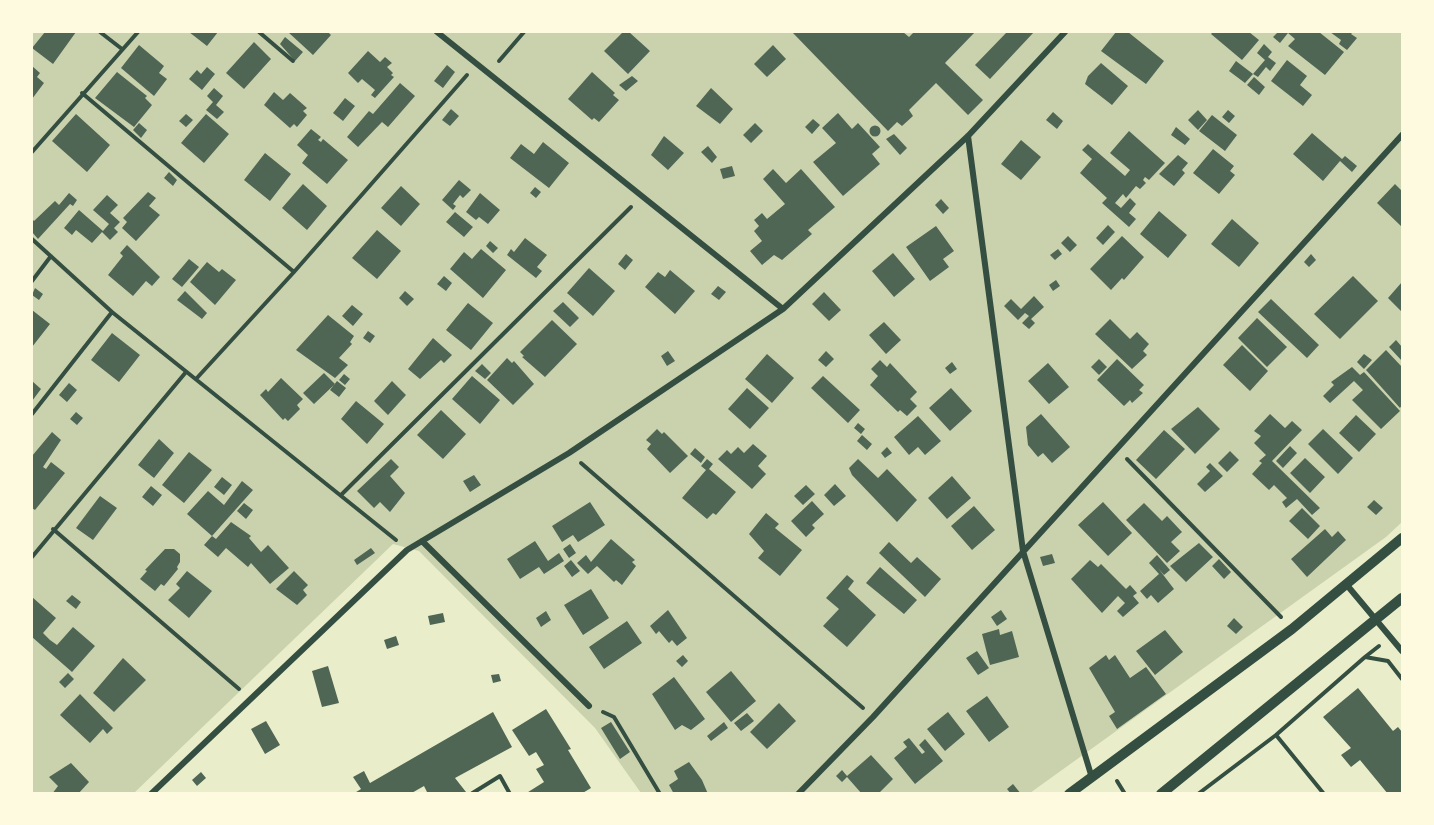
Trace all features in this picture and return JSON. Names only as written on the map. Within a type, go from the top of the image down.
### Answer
[{"type":"street","points":[[437,32],[783,309]]},
{"type":"street","points":[[151,794],[407,550],[569,453],[783,309],[968,136],[1065,32]]},
{"type":"street","points":[[798,794],[873,717],[1402,135]]},
{"type":"street","points":[[968,136],[1023,551],[1093,778]]},
{"type":"street","points":[[1069,794],[1292,629],[1402,538]]},
{"type":"street","points":[[422,541],[589,706]]},
{"type":"street","points":[[1346,584],[1402,651]]},
{"type":"street","points":[[1161,794],[1402,598]]},
{"type":"path","points":[[100,32],[122,49]]},
{"type":"path","points":[[32,152],[81,93],[138,32]]},
{"type":"path","points":[[259,32],[293,61]]},
{"type":"path","points":[[489,73],[525,32]]},
{"type":"path","points":[[196,379],[294,272],[477,63]]},
{"type":"path","points":[[81,93],[294,272]]},
{"type":"path","points":[[342,495],[642,196]]},
{"type":"path","points":[[32,238],[112,312],[342,495],[407,550]]},
{"type":"path","points":[[32,281],[51,256]]},
{"type":"path","points":[[32,414],[112,312]]},
{"type":"path","points":[[32,556],[186,372]]},
{"type":"path","points":[[1116,447],[1292,629]]},
{"type":"path","points":[[569,453],[873,717]]},
{"type":"path","points":[[53,529],[250,699]]},
{"type":"path","points":[[1198,794],[1276,735],[1365,657],[1388,661],[1402,679]]},
{"type":"path","points":[[589,706],[614,717],[660,794]]},
{"type":"path","points":[[1276,735],[1324,794]]},
{"type":"path","points":[[471,794],[500,777],[510,794]]},
{"type":"green space","points":[[32,32],[1402,32],[1402,522],[1386,537],[1030,793],[641,793],[595,728],[419,551],[393,544],[134,793],[32,793]]},
{"type":"building","points":[[45,32],[76,32],[53,64],[32,48]]},
{"type":"building","points":[[189,32],[218,32],[207,46]]},
{"type":"building","points":[[288,32],[328,32],[331,35],[313,55]]},
{"type":"building","points":[[623,32],[629,32],[650,51],[628,74],[604,51]]},
{"type":"building","points":[[792,32],[903,32],[909,37],[914,32],[975,32],[945,63],[983,100],[968,115],[936,83],[909,110],[913,116],[902,126],[897,122],[888,131]]},
{"type":"building","points":[[1007,32],[1034,32],[990,79],[975,65]]},
{"type":"building","points":[[1116,32],[1128,32],[1164,61],[1146,84],[1101,51]]},
{"type":"building","points":[[1213,32],[1249,32],[1259,40],[1242,60],[1211,34]]},
{"type":"building","points":[[1278,32],[1319,32],[1344,52],[1325,75],[1288,46],[1295,39],[1288,33],[1280,43],[1273,37]]},
{"type":"building","points":[[1330,32],[1353,32],[1351,34],[1357,38],[1347,50],[1339,44],[1341,40]]},
{"type":"building","points":[[285,37],[303,52],[295,61],[280,44]]},
{"type":"building","points":[[254,42],[271,59],[244,89],[226,73]]},
{"type":"building","points":[[1264,44],[1272,52],[1268,57],[1276,63],[1270,71],[1266,67],[1258,77],[1253,74],[1265,60],[1257,53]]},
{"type":"building","points":[[139,45],[164,66],[159,73],[167,79],[154,96],[121,68]]},
{"type":"building","points":[[773,45],[786,59],[767,77],[754,64]]},
{"type":"building","points":[[368,51],[380,62],[385,57],[392,63],[387,67],[394,77],[375,98],[371,95],[375,90],[362,79],[358,83],[348,73]]},
{"type":"building","points":[[1287,60],[1307,76],[1300,85],[1312,95],[1303,106],[1271,81]]},
{"type":"building","points":[[1236,61],[1253,74],[1245,83],[1229,71]]},
{"type":"building","points":[[1101,63],[1128,86],[1112,105],[1085,84],[1088,76]]},
{"type":"building","points":[[447,65],[455,72],[443,88],[434,81]]},
{"type":"building","points":[[32,66],[40,73],[37,77],[44,83],[32,99]]},
{"type":"building","points":[[207,67],[215,74],[202,90],[189,79],[197,70],[201,74]]},
{"type":"building","points":[[117,72],[147,96],[145,98],[152,105],[134,127],[95,98]]},
{"type":"building","points":[[592,72],[615,93],[613,95],[619,100],[599,122],[594,118],[592,120],[568,99]]},
{"type":"building","points":[[632,76],[638,81],[626,91],[619,85]]},
{"type":"building","points":[[1254,77],[1265,87],[1259,95],[1247,85]]},
{"type":"building","points":[[400,83],[415,96],[388,127],[382,122],[358,147],[347,137],[369,111],[373,114]]},
{"type":"building","points":[[214,88],[223,96],[216,105],[224,112],[217,119],[206,110],[213,102],[207,96]]},
{"type":"building","points":[[711,88],[733,109],[720,124],[696,106]]},
{"type":"building","points":[[274,92],[283,100],[290,93],[307,108],[303,111],[307,115],[297,127],[294,124],[290,128],[264,105]]},
{"type":"building","points":[[345,98],[355,106],[343,121],[333,113]]},
{"type":"building","points":[[451,109],[459,116],[450,126],[442,120]]},
{"type":"building","points":[[1198,110],[1207,120],[1198,130],[1188,120]]},
{"type":"building","points":[[1228,110],[1235,116],[1229,123],[1222,117]]},
{"type":"building","points":[[1053,112],[1063,121],[1057,129],[1046,120]]},
{"type":"building","points":[[838,113],[852,129],[858,123],[880,147],[872,154],[880,164],[843,196],[813,162],[836,143],[822,128]]},
{"type":"building","points":[[76,114],[110,145],[87,172],[52,141]]},
{"type":"building","points":[[186,114],[193,120],[186,127],[179,121]]},
{"type":"building","points":[[206,114],[229,134],[204,163],[181,143]]},
{"type":"building","points":[[1212,115],[1237,135],[1225,151],[1199,131]]},
{"type":"building","points":[[813,119],[820,125],[812,134],[805,127]]},
{"type":"building","points":[[139,123],[147,130],[141,138],[133,130]]},
{"type":"building","points":[[755,123],[763,131],[751,143],[743,135]]},
{"type":"building","points":[[875,125],[881,131],[875,137],[869,131]]},
{"type":"building","points":[[1176,127],[1190,139],[1185,145],[1171,135]]},
{"type":"building","points":[[311,129],[321,137],[318,140],[321,142],[323,139],[348,160],[327,184],[302,163],[308,155],[297,145]]},
{"type":"building","points":[[1129,131],[1165,163],[1149,180],[1145,177],[1143,180],[1146,183],[1140,189],[1136,186],[1126,198],[1123,194],[1115,203],[1121,208],[1130,198],[1136,204],[1129,213],[1136,219],[1129,227],[1102,203],[1107,198],[1080,173],[1092,159],[1082,150],[1088,144],[1125,176],[1130,170],[1110,153]]},
{"type":"building","points":[[1312,133],[1342,159],[1345,156],[1357,166],[1352,172],[1340,161],[1323,181],[1293,154]]},
{"type":"building","points":[[894,134],[907,148],[900,155],[886,139]]},
{"type":"building","points":[[664,136],[684,153],[668,170],[651,155]]},
{"type":"building","points":[[1021,140],[1041,157],[1021,180],[1001,164]]},
{"type":"building","points":[[543,142],[569,163],[549,188],[510,158],[521,144],[534,154]]},
{"type":"building","points":[[708,146],[717,157],[712,163],[701,152]]},
{"type":"building","points":[[1213,149],[1234,166],[1230,171],[1235,175],[1219,194],[1193,173]]},
{"type":"building","points":[[265,153],[291,174],[270,201],[244,180]]},
{"type":"building","points":[[1178,155],[1188,163],[1182,170],[1185,173],[1174,186],[1159,174]]},
{"type":"building","points":[[732,166],[735,176],[723,179],[720,169]]},
{"type":"building","points":[[773,169],[786,183],[801,169],[835,207],[808,230],[812,234],[782,260],[774,255],[762,265],[750,251],[762,241],[754,231],[759,226],[754,220],[762,213],[767,219],[785,204],[763,179]]},
{"type":"building","points":[[169,172],[177,180],[173,186],[164,178]]},
{"type":"building","points":[[459,180],[471,190],[463,198],[460,195],[453,204],[456,206],[453,210],[442,200]]},
{"type":"building","points":[[303,184],[327,206],[307,230],[282,208]]},
{"type":"building","points":[[1395,184],[1402,191],[1402,227],[1377,203]]},
{"type":"building","points":[[401,186],[420,204],[401,226],[381,208]]},
{"type":"building","points":[[535,187],[541,192],[536,198],[530,193]]},
{"type":"building","points":[[148,192],[156,198],[149,206],[160,215],[136,241],[122,228],[127,222],[123,218]]},
{"type":"building","points":[[69,193],[77,200],[73,206],[70,204],[38,239],[32,232],[32,219],[34,221],[55,201],[59,205]]},
{"type":"building","points":[[480,193],[500,210],[488,224],[479,217],[476,220],[466,212]]},
{"type":"building","points":[[107,195],[118,205],[110,213],[120,222],[114,228],[118,232],[110,240],[102,232],[92,243],[76,230],[72,235],[64,228],[79,210],[103,231],[109,224],[93,210]]},
{"type":"building","points":[[941,199],[949,208],[943,214],[935,205]]},
{"type":"building","points":[[1159,211],[1187,235],[1168,258],[1140,234]]},
{"type":"building","points":[[455,212],[473,227],[464,237],[446,222]]},
{"type":"building","points":[[1232,219],[1259,243],[1239,267],[1211,244]]},
{"type":"building","points":[[1108,225],[1115,232],[1103,245],[1096,238]]},
{"type":"building","points":[[936,226],[954,251],[943,259],[949,267],[930,281],[906,247]]},
{"type":"building","points":[[377,230],[401,251],[377,279],[352,258]]},
{"type":"building","points":[[1068,236],[1077,245],[1070,252],[1061,243]]},
{"type":"building","points":[[1122,236],[1144,257],[1124,280],[1122,278],[1111,290],[1090,269]]},
{"type":"building","points":[[525,238],[547,255],[537,267],[542,271],[536,278],[507,255],[511,249],[514,252]]},
{"type":"building","points":[[490,241],[498,248],[493,253],[486,246]]},
{"type":"building","points":[[127,245],[160,277],[152,286],[146,281],[133,296],[108,275],[123,256],[120,253]]},
{"type":"building","points":[[481,249],[506,270],[483,298],[450,269],[464,252],[472,259]]},
{"type":"building","points":[[1058,249],[1062,254],[1055,260],[1050,255]]},
{"type":"building","points":[[893,253],[915,279],[894,297],[872,271]]},
{"type":"building","points":[[626,254],[633,260],[625,270],[618,264]]},
{"type":"building","points":[[1311,254],[1316,260],[1309,267],[1304,262]]},
{"type":"building","points":[[189,259],[199,267],[182,287],[172,279]]},
{"type":"building","points":[[207,262],[219,272],[222,269],[236,280],[215,305],[190,282]]},
{"type":"building","points":[[589,268],[615,291],[593,316],[567,293]]},
{"type":"building","points":[[670,270],[695,291],[675,314],[645,287],[658,272],[665,277]]},
{"type":"building","points":[[444,276],[452,283],[446,291],[437,284]]},
{"type":"building","points":[[1353,276],[1378,301],[1340,339],[1314,314]]},
{"type":"building","points":[[1056,280],[1060,286],[1053,291],[1049,285]]},
{"type":"building","points":[[1402,282],[1402,312],[1388,298]]},
{"type":"building","points":[[718,286],[726,292],[719,300],[711,294]]},
{"type":"building","points":[[35,288],[43,294],[39,300],[32,295]]},
{"type":"building","points":[[185,291],[207,313],[202,319],[177,300]]},
{"type":"building","points":[[405,291],[414,299],[407,306],[399,298]]},
{"type":"building","points":[[824,292],[841,310],[829,321],[812,304]]},
{"type":"building","points":[[1034,296],[1044,307],[1031,319],[1035,323],[1029,329],[1022,323],[1029,316],[1025,313],[1018,320],[1004,306],[1011,299],[1021,309]]},
{"type":"building","points":[[1271,299],[1319,345],[1307,358],[1258,312]]},
{"type":"building","points":[[563,302],[579,318],[570,327],[553,311]]},
{"type":"building","points":[[468,303],[493,323],[471,350],[446,330]]},
{"type":"building","points":[[352,305],[363,314],[353,326],[342,316]]},
{"type":"building","points":[[32,310],[50,324],[32,347]]},
{"type":"building","points":[[328,315],[354,336],[350,342],[352,344],[339,358],[348,365],[335,378],[296,350]]},
{"type":"building","points":[[1257,318],[1287,347],[1267,367],[1238,338]]},
{"type":"building","points":[[1110,319],[1130,339],[1137,332],[1149,344],[1143,351],[1147,355],[1132,369],[1095,334]]},
{"type":"building","points":[[552,320],[577,344],[545,377],[522,357],[524,356],[520,352]]},
{"type":"building","points":[[884,322],[901,340],[886,354],[869,335]]},
{"type":"building","points":[[368,331],[375,336],[370,343],[363,338]]},
{"type":"building","points":[[112,333],[140,355],[119,382],[91,360]]},
{"type":"building","points":[[433,338],[452,355],[444,363],[441,360],[420,379],[408,369]]},
{"type":"building","points":[[1396,340],[1402,347],[1402,361],[1389,347]]},
{"type":"building","points":[[1242,345],[1268,371],[1250,391],[1223,365]]},
{"type":"building","points":[[1386,350],[1402,367],[1402,405],[1400,408],[1366,370]]},
{"type":"building","points":[[668,351],[675,361],[667,366],[661,356]]},
{"type":"building","points":[[826,351],[834,359],[826,367],[818,360]]},
{"type":"building","points":[[767,354],[794,378],[772,403],[745,379]]},
{"type":"building","points":[[1364,354],[1372,360],[1364,369],[1357,362]]},
{"type":"building","points":[[507,358],[512,363],[514,361],[534,384],[513,405],[487,380]]},
{"type":"building","points":[[1099,359],[1107,367],[1099,375],[1091,367]]},
{"type":"building","points":[[1117,359],[1144,385],[1139,390],[1143,393],[1132,403],[1130,400],[1124,406],[1097,380]]},
{"type":"building","points":[[880,360],[887,367],[890,363],[917,392],[910,399],[917,406],[907,416],[900,410],[898,412],[870,385],[878,376],[871,369]]},
{"type":"building","points":[[952,362],[957,369],[950,374],[945,368]]},
{"type":"building","points":[[1048,363],[1069,387],[1049,404],[1028,381]]},
{"type":"building","points":[[482,364],[491,373],[485,379],[475,371]]},
{"type":"building","points":[[1352,367],[1360,375],[1364,372],[1400,411],[1381,429],[1352,400],[1363,390],[1354,381],[1330,403],[1323,396],[1334,385],[1331,382]]},
{"type":"building","points":[[324,373],[335,384],[314,404],[303,393]]},
{"type":"building","points":[[344,374],[350,379],[345,385],[339,380]]},
{"type":"building","points":[[472,376],[500,400],[480,424],[452,399]]},
{"type":"building","points":[[823,376],[860,410],[848,423],[811,388]]},
{"type":"building","points":[[281,378],[303,399],[297,405],[300,409],[288,421],[285,418],[283,420],[260,395],[266,389],[268,392]]},
{"type":"building","points":[[32,381],[41,389],[32,401]]},
{"type":"building","points":[[337,381],[346,388],[339,397],[330,390]]},
{"type":"building","points":[[392,381],[406,395],[388,415],[374,401]]},
{"type":"building","points":[[69,383],[77,390],[67,402],[59,395]]},
{"type":"building","points":[[747,388],[769,408],[750,429],[728,409]]},
{"type":"building","points":[[951,388],[972,411],[950,431],[929,408]]},
{"type":"building","points":[[356,401],[384,424],[367,444],[341,419]]},
{"type":"building","points":[[1198,407],[1220,429],[1195,454],[1171,429]]},
{"type":"building","points":[[441,410],[466,434],[443,459],[417,435]]},
{"type":"building","points":[[76,412],[83,418],[77,425],[70,419]]},
{"type":"building","points":[[1041,414],[1070,447],[1052,463],[1043,453],[1038,457],[1028,445],[1026,427]]},
{"type":"building","points":[[1270,414],[1285,428],[1292,421],[1302,430],[1272,461],[1320,508],[1312,515],[1297,499],[1286,508],[1282,502],[1287,498],[1274,485],[1269,490],[1252,474],[1262,463],[1259,461],[1266,455],[1254,443],[1261,436],[1254,431]]},
{"type":"building","points":[[1356,415],[1376,434],[1359,452],[1339,433]]},
{"type":"building","points":[[918,416],[941,441],[925,455],[918,447],[909,455],[894,437]]},
{"type":"building","points":[[858,423],[865,429],[861,434],[854,428]]},
{"type":"building","points":[[657,429],[662,434],[664,432],[688,456],[670,473],[647,449],[651,444],[646,440]]},
{"type":"building","points":[[1323,429],[1353,458],[1338,474],[1308,444]]},
{"type":"building","points":[[1164,430],[1185,449],[1156,479],[1136,460]]},
{"type":"building","points":[[52,432],[61,440],[43,467],[46,469],[51,462],[65,473],[35,510],[32,508],[32,456]]},
{"type":"building","points":[[862,435],[872,444],[867,450],[857,441]]},
{"type":"building","points":[[159,439],[174,453],[154,478],[138,465]]},
{"type":"building","points":[[753,444],[767,456],[758,466],[766,474],[752,489],[718,459],[727,450],[731,454],[738,447],[744,453]]},
{"type":"building","points":[[1290,446],[1297,453],[1283,468],[1276,461]]},
{"type":"building","points":[[887,447],[892,453],[885,458],[881,453]]},
{"type":"building","points":[[695,448],[705,457],[701,463],[690,454]]},
{"type":"building","points":[[1230,451],[1239,460],[1227,472],[1218,463]]},
{"type":"building","points":[[189,452],[212,470],[184,503],[162,485]]},
{"type":"building","points":[[1305,458],[1325,477],[1310,493],[1290,473]]},
{"type":"building","points":[[391,459],[399,467],[390,476],[405,493],[390,512],[380,502],[374,508],[357,491]]},
{"type":"building","points":[[707,459],[713,464],[709,469],[736,492],[716,515],[713,513],[707,519],[682,498],[706,470],[701,466]]},
{"type":"building","points":[[858,459],[878,478],[887,469],[917,500],[897,522],[852,475],[849,468]]},
{"type":"building","points":[[1210,463],[1223,476],[1205,492],[1197,484],[1210,471],[1206,467]]},
{"type":"building","points":[[474,475],[481,485],[470,492],[463,481]]},
{"type":"building","points":[[952,476],[971,498],[947,519],[928,498]]},
{"type":"building","points":[[222,477],[232,485],[224,495],[214,487]]},
{"type":"building","points":[[242,481],[253,490],[212,536],[187,514],[208,491],[224,505]]},
{"type":"building","points":[[835,484],[846,496],[834,506],[824,495]]},
{"type":"building","points":[[806,485],[815,494],[803,505],[794,496]]},
{"type":"building","points":[[151,486],[162,495],[153,506],[142,497]]},
{"type":"building","points":[[100,496],[117,508],[93,540],[76,528]]},
{"type":"building","points":[[1374,500],[1383,508],[1376,515],[1367,507]]},
{"type":"building","points":[[812,501],[824,514],[812,525],[815,528],[806,537],[791,521]]},
{"type":"building","points":[[590,502],[605,525],[578,542],[573,535],[562,542],[552,526]]},
{"type":"building","points":[[1103,502],[1132,533],[1108,556],[1078,525]]},
{"type":"building","points":[[244,503],[253,510],[246,519],[237,511]]},
{"type":"building","points":[[1144,503],[1162,521],[1167,516],[1182,532],[1171,542],[1180,551],[1167,563],[1126,520]]},
{"type":"building","points":[[974,506],[995,530],[972,550],[951,526]]},
{"type":"building","points":[[1302,508],[1320,526],[1308,539],[1289,521]]},
{"type":"building","points":[[766,513],[779,524],[775,528],[802,550],[780,576],[758,558],[764,551],[749,534]]},
{"type":"building","points":[[231,522],[251,536],[249,538],[261,552],[268,545],[289,568],[270,584],[251,563],[248,567],[226,548],[218,557],[204,545],[212,536],[216,539]]},
{"type":"building","points":[[1325,529],[1332,537],[1338,531],[1346,540],[1307,577],[1291,559]]},
{"type":"building","points":[[611,539],[635,560],[632,562],[636,566],[622,585],[616,580],[614,582],[597,566],[588,574],[577,563],[586,555],[591,562]]},
{"type":"building","points":[[535,541],[548,561],[559,553],[564,561],[544,574],[539,567],[520,579],[507,559]]},
{"type":"building","points":[[889,542],[911,563],[917,557],[941,579],[925,597],[879,553]]},
{"type":"building","points":[[1199,543],[1213,557],[1186,582],[1170,566]]},
{"type":"building","points":[[570,544],[576,553],[569,558],[563,549]]},
{"type":"building","points":[[371,548],[375,553],[357,565],[354,560]]},
{"type":"building","points":[[165,549],[174,549],[180,554],[180,562],[178,569],[164,586],[161,584],[155,591],[140,579],[147,571],[145,570]]},
{"type":"building","points":[[1052,554],[1055,563],[1043,566],[1040,557]]},
{"type":"building","points":[[1157,555],[1170,570],[1164,575],[1158,568],[1174,589],[1158,603],[1151,595],[1147,599],[1140,591],[1159,574],[1149,563]]},
{"type":"building","points":[[1219,559],[1231,572],[1224,579],[1212,566]]},
{"type":"building","points":[[571,560],[580,571],[572,577],[564,566]]},
{"type":"building","points":[[1090,560],[1098,567],[1101,564],[1126,589],[1130,585],[1137,593],[1133,596],[1139,603],[1123,617],[1117,611],[1125,603],[1118,596],[1102,613],[1071,579]]},
{"type":"building","points":[[880,567],[917,600],[904,614],[866,583]]},
{"type":"building","points":[[187,571],[212,591],[189,618],[168,600],[180,588],[176,584]]},
{"type":"building","points":[[294,571],[308,585],[303,590],[307,595],[297,605],[276,589]]},
{"type":"building","points":[[847,575],[854,581],[848,589],[876,615],[847,647],[823,626],[839,609],[826,598]]},
{"type":"building","points":[[591,589],[609,618],[583,635],[564,605]]},
{"type":"building","points":[[72,595],[81,602],[76,609],[66,601]]},
{"type":"building","points":[[32,597],[56,618],[43,633],[50,640],[57,645],[73,627],[95,646],[72,672],[32,637]]},
{"type":"building","points":[[668,610],[687,638],[677,646],[672,640],[669,643],[659,631],[656,634],[650,626]]},
{"type":"building","points":[[1001,610],[1007,619],[997,626],[991,617]]},
{"type":"building","points":[[546,611],[551,620],[541,627],[536,618]]},
{"type":"building","points":[[443,613],[445,622],[430,625],[428,616]]},
{"type":"building","points":[[1234,618],[1243,627],[1236,634],[1227,626]]},
{"type":"building","points":[[627,621],[642,643],[604,669],[589,647]]},
{"type":"building","points":[[999,629],[1000,635],[1012,631],[1019,657],[990,665],[982,634]]},
{"type":"building","points":[[1165,630],[1183,652],[1155,675],[1136,651]]},
{"type":"building","points":[[396,636],[399,645],[387,649],[384,640]]},
{"type":"building","points":[[977,651],[989,668],[978,675],[966,658]]},
{"type":"building","points":[[683,655],[688,661],[682,667],[676,661]]},
{"type":"building","points":[[1106,655],[1109,660],[1115,655],[1130,678],[1146,667],[1166,694],[1117,729],[1109,716],[1115,712],[1089,668]]},
{"type":"building","points":[[123,658],[146,680],[114,712],[93,693]]},
{"type":"building","points":[[328,666],[339,703],[322,707],[312,671]]},
{"type":"building","points":[[731,671],[756,701],[731,722],[706,692]]},
{"type":"building","points":[[68,673],[74,679],[65,688],[59,682]]},
{"type":"building","points":[[499,674],[501,681],[493,683],[491,675]]},
{"type":"building","points":[[674,677],[705,719],[691,730],[682,725],[675,730],[652,694]]},
{"type":"building","points":[[1358,688],[1393,731],[1398,727],[1402,732],[1402,794],[1388,794],[1360,760],[1351,767],[1341,755],[1351,748],[1323,717]]},
{"type":"building","points":[[80,694],[113,728],[107,734],[103,729],[90,743],[60,715]]},
{"type":"building","points":[[987,696],[1009,727],[989,742],[966,711]]},
{"type":"building","points":[[779,703],[796,721],[767,749],[750,732]]},
{"type":"building","points":[[546,709],[571,749],[568,750],[591,788],[581,794],[525,794],[544,782],[536,769],[544,765],[536,752],[529,756],[512,730]]},
{"type":"building","points":[[493,712],[512,747],[455,778],[466,792],[428,794],[424,786],[410,794],[353,794],[361,789],[353,777],[364,771],[370,783]]},
{"type":"building","points":[[948,712],[965,734],[945,751],[927,729]]},
{"type":"building","points":[[747,713],[754,721],[741,731],[734,723]]},
{"type":"building","points":[[266,721],[280,745],[265,754],[251,729]]},
{"type":"building","points":[[611,722],[630,752],[620,759],[601,728]]},
{"type":"building","points":[[724,722],[728,728],[711,741],[707,736]]},
{"type":"building","points":[[909,738],[922,754],[925,752],[919,745],[925,739],[943,761],[915,784],[894,758],[907,747],[903,742]]},
{"type":"building","points":[[871,755],[893,779],[878,794],[862,794],[847,777],[842,782],[836,776],[842,770],[847,776]]},
{"type":"building","points":[[689,762],[702,780],[708,794],[674,794],[669,785],[678,779],[674,771]]},
{"type":"building","points":[[71,763],[89,782],[78,794],[52,794],[58,786],[49,777]]},
{"type":"building","points":[[201,772],[206,778],[197,786],[192,780]]},
{"type":"building","points":[[1013,784],[1021,794],[1011,794],[1007,789]]}]
